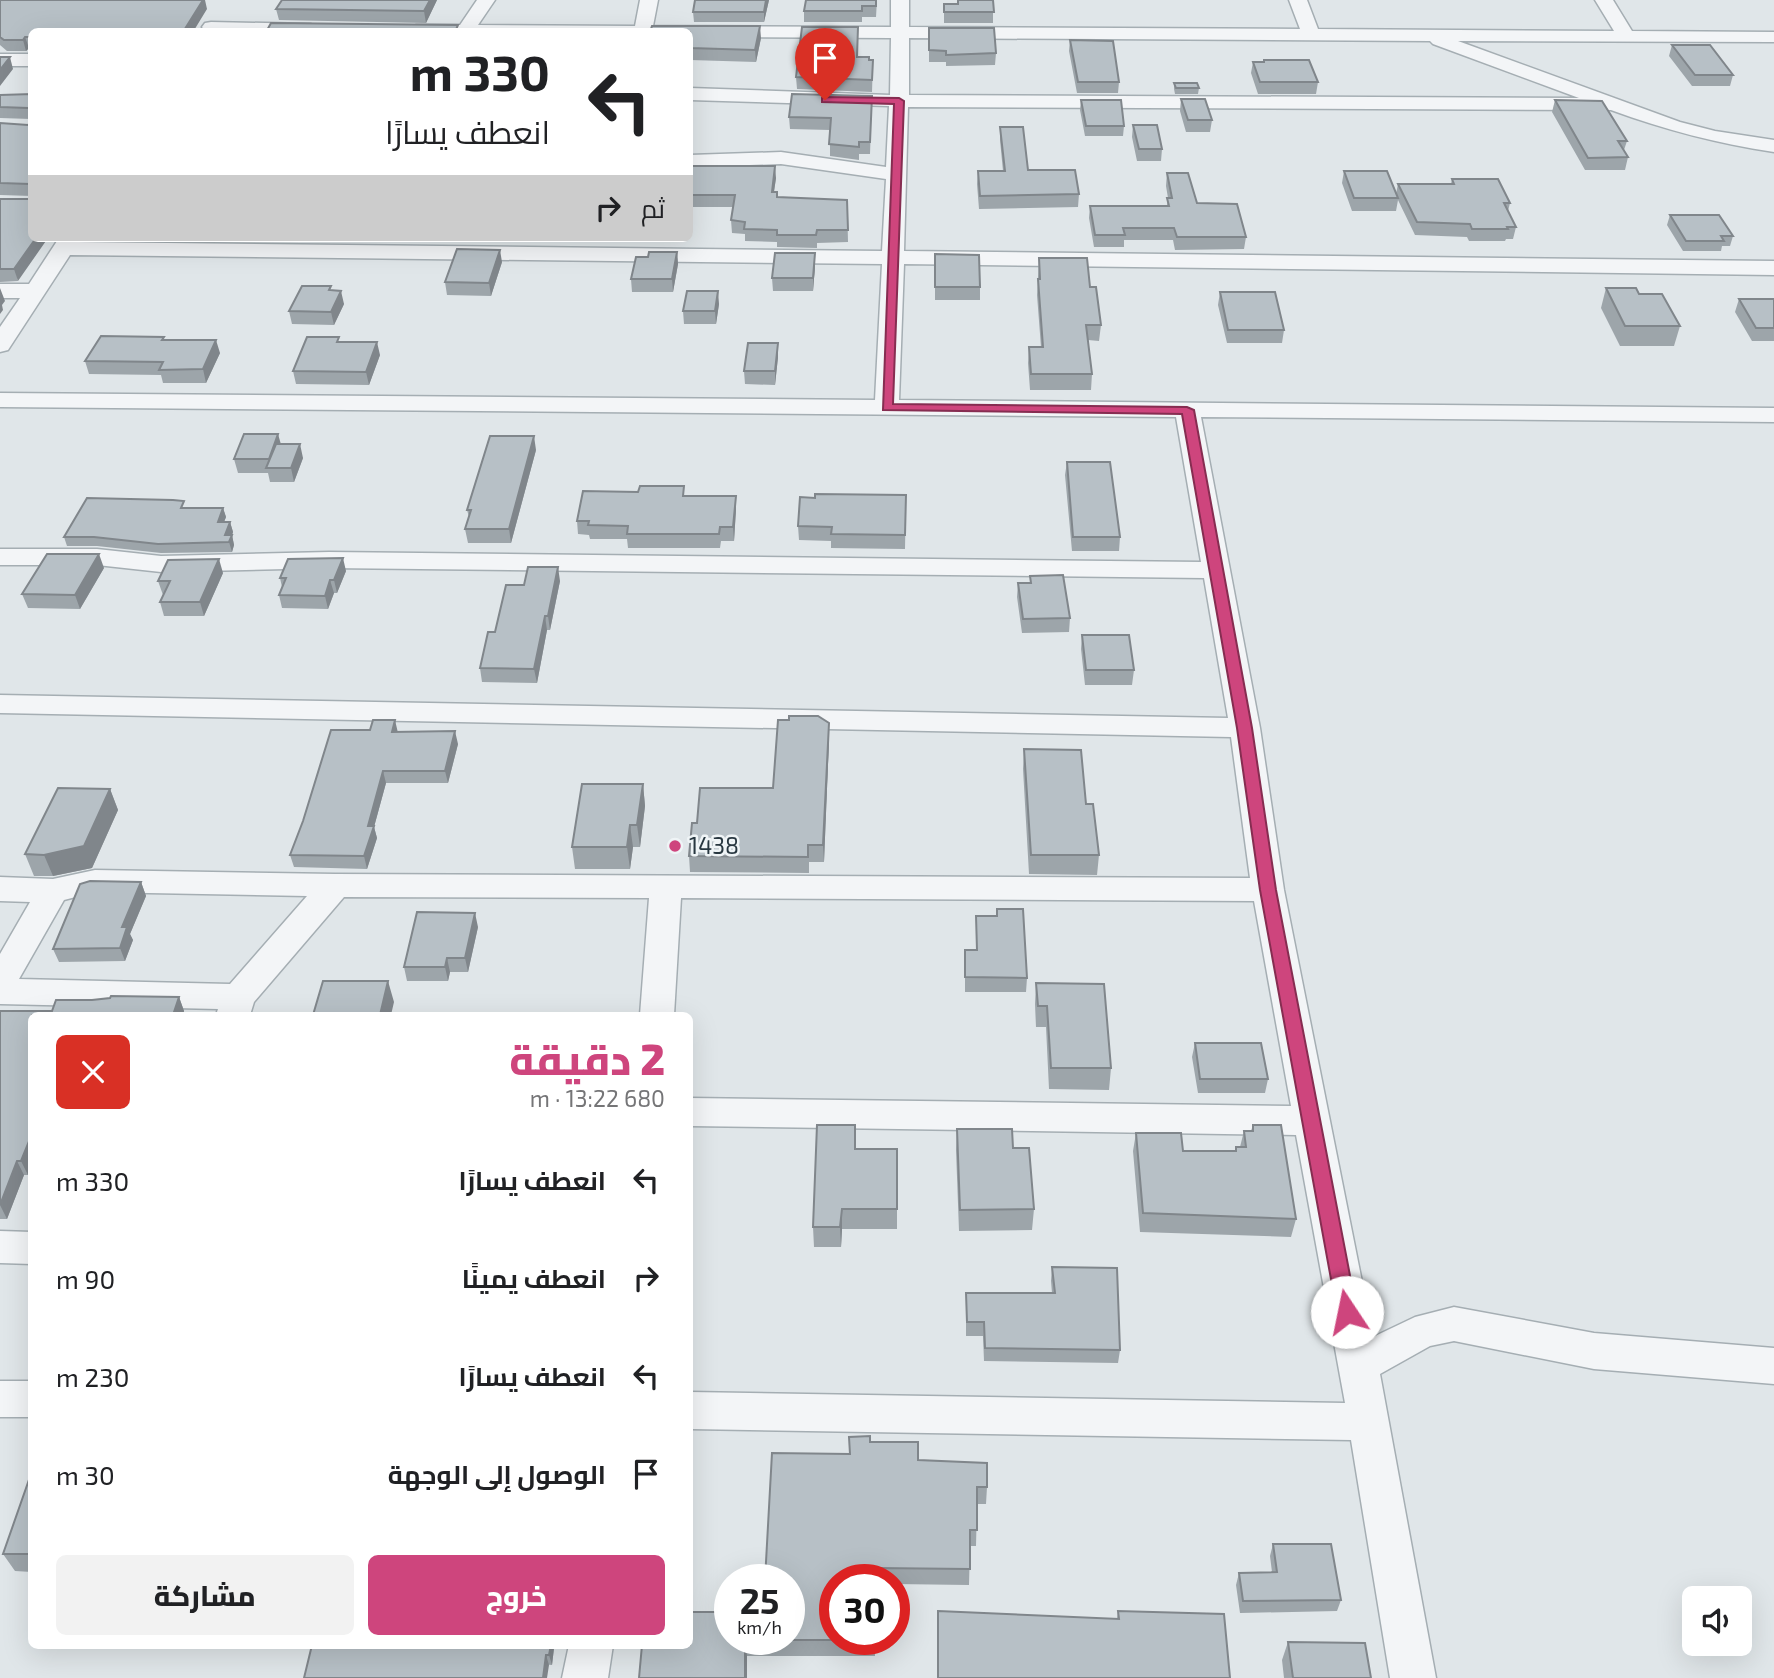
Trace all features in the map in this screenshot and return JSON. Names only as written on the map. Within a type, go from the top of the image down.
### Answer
[{"type":"street","points":[[466,28],[486,0]]},
{"type":"street","points":[[643,28],[649,0]]},
{"type":"street","points":[[887,408],[899,101],[900,0]]},
{"type":"street","points":[[1298,0],[1310,33]]},
{"type":"street","points":[[1604,0],[1626,35]]},
{"type":"street","points":[[211,28],[224,9]]},
{"type":"street","points":[[693,30],[1774,37]]},
{"type":"street","points":[[1421,33],[1714,137],[1774,146]]},
{"type":"street","points":[[0,60],[28,60]]},
{"type":"street","points":[[693,94],[899,101],[1616,104]]},
{"type":"street","points":[[693,161],[780,158],[896,174]]},
{"type":"street","points":[[0,345],[67,243],[385,245],[893,258],[1774,268]]},
{"type":"street","points":[[0,291],[37,291]]},
{"type":"street","points":[[0,400],[1774,415]]},
{"type":"street","points":[[1187,410],[1245,728],[1268,890],[1413,1678]]},
{"type":"street","points":[[0,557],[97,556],[161,564],[329,560],[1217,570]]},
{"type":"street","points":[[0,704],[1245,728]]},
{"type":"street","points":[[0,888],[53,891],[95,881],[335,885],[1268,890]]},
{"type":"street","points":[[0,991],[236,1006],[335,885]]},
{"type":"street","points":[[657,1012],[666,886]]},
{"type":"street","points":[[0,983],[53,891]]},
{"type":"street","points":[[693,1112],[1311,1121]]},
{"type":"street","points":[[0,1247],[28,1248]]},
{"type":"street","points":[[1357,1366],[1420,1332],[1434,1326],[1454,1324],[1594,1351],[1774,1366]]},
{"type":"street","points":[[0,1399],[28,1399]]},
{"type":"street","points":[[693,1411],[1368,1422]]},
{"type":"street","points":[[585,1678],[590,1649]]},
{"type":"building","points":[[0,0],[203,0],[186,28],[28,28],[28,37],[23,40],[4,40],[0,37]]},
{"type":"building","points":[[282,0],[430,0],[424,11],[276,9]]},
{"type":"building","points":[[695,0],[766,0],[764,12],[693,12]]},
{"type":"building","points":[[806,0],[876,0],[876,6],[862,6],[862,11],[804,11]]},
{"type":"building","points":[[958,0],[993,0],[994,12],[944,12],[944,4],[958,4]]},
{"type":"building","points":[[271,23],[458,25],[457,28],[268,28]]},
{"type":"building","points":[[760,26],[755,50],[693,48],[693,28],[651,28]]},
{"type":"building","points":[[802,27],[858,27],[857,57],[869,57],[869,60],[873,60],[872,80],[796,77]]},
{"type":"building","points":[[929,28],[994,28],[996,53],[946,55],[946,51],[929,50]]},
{"type":"building","points":[[1070,40],[1113,41],[1119,82],[1078,82]]},
{"type":"building","points":[[1672,45],[1710,45],[1733,75],[1695,75]]},
{"type":"building","points":[[0,57],[10,57],[0,70]]},
{"type":"building","points":[[1309,60],[1318,82],[1260,82],[1253,62]]},
{"type":"building","points":[[1174,83],[1197,83],[1199,88],[1176,88]]},
{"type":"building","points":[[28,94],[28,108],[0,107],[0,95]]},
{"type":"building","points":[[792,94],[872,96],[870,142],[859,142],[859,147],[829,144],[831,118],[789,117]]},
{"type":"building","points":[[1181,99],[1205,99],[1212,120],[1188,120]]},
{"type":"building","points":[[1081,100],[1121,100],[1124,126],[1086,126]]},
{"type":"building","points":[[1555,100],[1602,101],[1627,141],[1618,141],[1628,157],[1588,158]]},
{"type":"building","points":[[0,123],[28,125],[28,184],[0,183]]},
{"type":"building","points":[[1133,125],[1157,125],[1162,149],[1139,149]]},
{"type":"building","points":[[1000,127],[1023,127],[1028,170],[1075,170],[1079,194],[980,196],[978,171],[1005,171]]},
{"type":"building","points":[[693,166],[775,166],[772,192],[777,192],[777,197],[847,200],[848,230],[817,230],[816,235],[777,235],[777,230],[744,229],[745,222],[731,220],[735,195],[693,195]]},
{"type":"building","points":[[1344,171],[1387,171],[1398,198],[1354,198]]},
{"type":"building","points":[[1167,173],[1188,173],[1197,203],[1237,204],[1246,237],[1177,237],[1174,228],[1123,228],[1125,235],[1095,235],[1090,206],[1169,206],[1167,198],[1172,198]]},
{"type":"building","points":[[1452,179],[1498,179],[1510,203],[1504,203],[1516,227],[1472,229],[1470,224],[1417,222],[1398,184],[1454,184]]},
{"type":"building","points":[[0,199],[28,199],[28,242],[33,242],[14,269],[0,269]]},
{"type":"building","points":[[1670,215],[1719,215],[1733,236],[1721,236],[1724,241],[1686,241]]},
{"type":"building","points":[[457,249],[500,250],[489,283],[445,282]]},
{"type":"building","points":[[649,252],[677,252],[672,279],[631,279],[636,257],[648,257]]},
{"type":"building","points":[[775,253],[815,253],[813,278],[772,278]]},
{"type":"building","points":[[935,254],[979,255],[980,287],[935,287]]},
{"type":"building","points":[[1039,258],[1087,258],[1090,287],[1096,287],[1101,325],[1086,325],[1092,374],[1031,374],[1029,347],[1043,347]]},
{"type":"building","points":[[302,286],[331,286],[329,290],[341,291],[331,312],[289,311]]},
{"type":"building","points":[[1606,288],[1636,288],[1639,294],[1662,294],[1680,326],[1625,326]]},
{"type":"building","points":[[687,291],[718,291],[715,311],[683,311]]},
{"type":"building","points":[[1220,292],[1275,292],[1284,330],[1228,330]]},
{"type":"building","points":[[1739,299],[1774,299],[1774,328],[1756,328]]},
{"type":"building","points":[[101,336],[216,340],[203,369],[159,370],[163,362],[85,361]]},
{"type":"building","points":[[307,337],[339,337],[337,342],[377,342],[366,372],[293,371]]},
{"type":"building","points":[[748,343],[778,343],[775,371],[744,371]]},
{"type":"building","points":[[244,434],[278,434],[269,459],[234,459]]},
{"type":"building","points":[[490,436],[534,436],[509,529],[465,529],[471,510],[467,510]]},
{"type":"building","points":[[276,444],[300,444],[291,468],[266,468]]},
{"type":"building","points":[[1067,462],[1110,462],[1120,537],[1073,537]]},
{"type":"building","points":[[640,486],[684,486],[683,496],[736,496],[733,527],[720,527],[719,534],[627,534],[628,526],[588,525],[589,521],[577,521],[583,491],[638,492]]},
{"type":"building","points":[[815,494],[906,495],[905,535],[831,534],[832,527],[798,526],[800,497],[815,498]]},
{"type":"building","points":[[87,498],[173,500],[184,501],[181,508],[223,508],[218,522],[230,522],[225,535],[232,535],[229,542],[158,544],[94,537],[64,537]]},
{"type":"building","points":[[47,554],[99,554],[75,595],[22,594]]},
{"type":"building","points":[[343,558],[334,580],[330,580],[325,596],[279,595],[286,578],[280,578],[288,559]]},
{"type":"building","points":[[219,559],[200,602],[160,602],[170,581],[158,581],[168,560]]},
{"type":"building","points":[[528,567],[558,567],[534,669],[480,668],[488,632],[495,632],[506,585],[524,585]]},
{"type":"building","points":[[1063,575],[1070,618],[1023,619],[1018,583],[1031,583],[1030,576]]},
{"type":"building","points":[[1082,635],[1129,635],[1134,670],[1086,670]]},
{"type":"building","points":[[789,716],[818,716],[829,723],[823,845],[808,845],[808,857],[689,856],[692,823],[697,823],[700,788],[773,788],[778,720],[789,720]]},
{"type":"building","points":[[373,720],[395,720],[392,732],[455,731],[445,771],[383,771],[368,826],[374,826],[364,856],[290,855],[331,730],[370,730]]},
{"type":"building","points":[[1024,749],[1081,750],[1086,804],[1093,804],[1099,855],[1031,855]]},
{"type":"building","points":[[582,784],[643,784],[637,825],[630,825],[627,847],[572,847]]},
{"type":"building","points":[[58,788],[110,789],[84,846],[44,855],[25,854]]},
{"type":"building","points":[[90,881],[141,882],[122,927],[127,927],[120,948],[53,949],[80,884]]},
{"type":"building","points":[[997,909],[1023,909],[1027,978],[965,977],[965,950],[977,950],[976,916],[997,916]]},
{"type":"building","points":[[417,912],[475,913],[465,958],[447,958],[445,967],[404,967]]},
{"type":"building","points":[[323,981],[388,981],[381,1012],[314,1012]]},
{"type":"building","points":[[1036,983],[1104,984],[1111,1068],[1051,1068],[1047,1006],[1038,1006]]},
{"type":"building","points":[[179,997],[174,1012],[28,1012],[28,1144],[21,1161],[17,1161],[0,1205],[0,1011],[52,1011],[56,1000]]},
{"type":"building","points":[[1195,1043],[1261,1043],[1268,1079],[1200,1079]]},
{"type":"building","points":[[817,1125],[855,1125],[855,1149],[897,1149],[897,1209],[842,1209],[840,1227],[813,1227]]},
{"type":"building","points":[[1253,1125],[1281,1125],[1296,1219],[1143,1213],[1136,1133],[1181,1133],[1183,1151],[1236,1151],[1236,1147],[1246,1147],[1244,1131],[1253,1131]]},
{"type":"building","points":[[957,1129],[1012,1129],[1013,1148],[1029,1148],[1034,1209],[960,1210]]},
{"type":"building","points":[[1052,1267],[1117,1268],[1120,1350],[985,1348],[984,1322],[967,1322],[966,1293],[1055,1293]]},
{"type":"building","points":[[870,1436],[870,1442],[918,1442],[918,1460],[987,1463],[987,1487],[977,1487],[977,1530],[970,1530],[970,1569],[910,1568],[910,1564],[819,1564],[819,1640],[805,1640],[805,1564],[766,1564],[772,1453],[850,1454],[849,1437]]},
{"type":"building","points":[[28,1482],[28,1554],[3,1554]]},
{"type":"building","points":[[1273,1544],[1331,1544],[1341,1600],[1243,1601],[1239,1573],[1277,1572]]},
{"type":"building","points":[[938,1611],[1119,1619],[1118,1611],[1224,1614],[1230,1678],[938,1678]]},
{"type":"building","points":[[693,1612],[714,1612],[714,1655],[745,1655],[745,1678],[639,1678],[642,1649],[693,1649]]},
{"type":"building","points":[[1288,1642],[1365,1643],[1371,1678],[1293,1678]]},
{"type":"building","points":[[311,1649],[550,1649],[549,1655],[546,1655],[543,1678],[304,1678]]},
{"type":"place","name":"1438","points":[[675,846]]},
{"type":"route","points":[[825,100],[899,101],[887,408],[1187,410],[1245,728],[1268,890],[1347,1312]]}]
